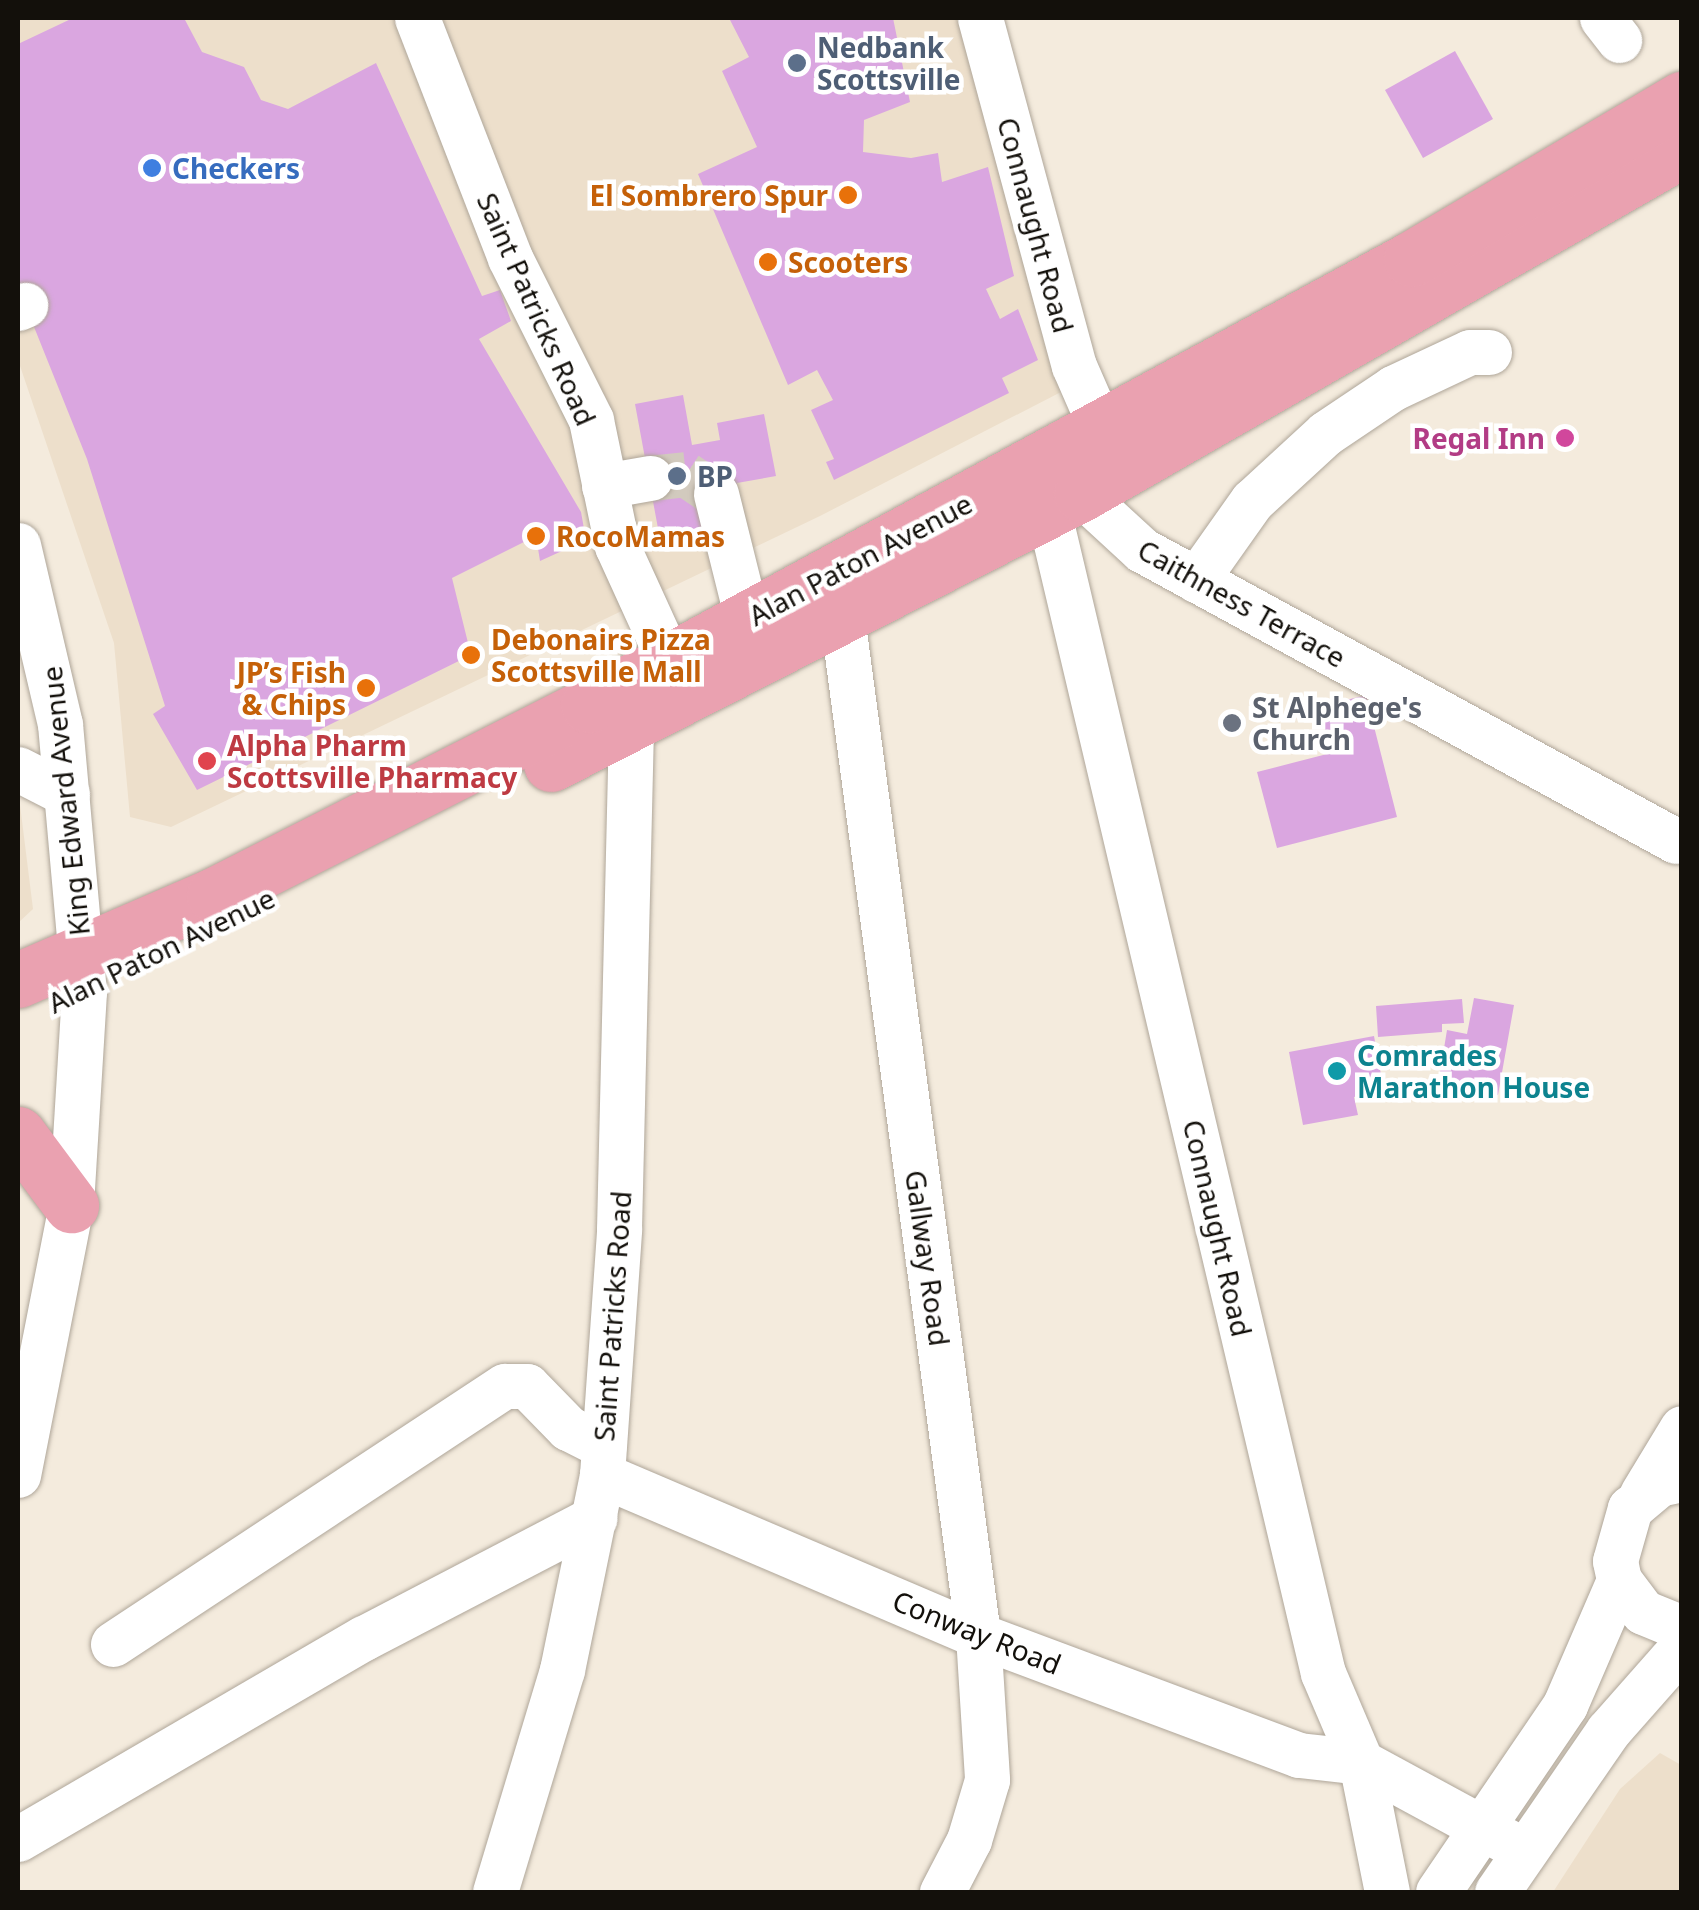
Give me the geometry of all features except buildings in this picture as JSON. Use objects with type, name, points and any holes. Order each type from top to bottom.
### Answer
[{"type":"main road","name":"Alan Paton Avenue","points":[[18,1019],[82,972],[1102,430],[1411,259],[1682,99]]},
{"type":"main road","name":"Alan Paton Avenue","points":[[18,980],[82,972],[631,726],[1064,502],[1682,150]]},
{"type":"main road","points":[[18,1134],[71,1205]]},
{"type":"street","name":"Saint Patricks Road","points":[[417,18],[510,258],[591,420],[618,546],[668,658]]},
{"type":"street","name":"Connaught Road","points":[[980,18],[1074,366],[1102,430]]},
{"type":"street","points":[[1196,580],[1252,502],[1326,433],[1393,388],[1470,352],[1489,352]]},
{"type":"street","points":[[604,486],[650,478]]},
{"type":"street","points":[[716,494],[747,618]]},
{"type":"street","name":"Connaught Road","points":[[1064,502],[1323,1673],[1361,1762],[1387,1892]]},
{"type":"street","name":"Caithness Terrace","points":[[1064,502],[1196,580],[1676,840]]},
{"type":"street","name":"King Edward Avenue","points":[[18,546],[51,664],[82,972],[71,1205],[18,1476]]},
{"type":"street","name":"Gallway Road","points":[[842,616],[978,1635],[986,1780],[969,1840],[942,1892]]},
{"type":"street","name":"Saint Patricks Road","points":[[495,1892],[562,1670],[600,1480],[623,1130],[631,726]]},
{"type":"street","points":[[18,770],[66,794]]},
{"type":"street","name":"Conway Road","points":[[113,1644],[505,1386],[527,1386],[568,1428],[600,1480],[978,1635],[1300,1755],[1361,1762]]},
{"type":"street","points":[[1438,1892],[1481,1822],[1565,1705],[1619,1580],[1615,1542],[1662,1486],[1682,1428]]},
{"type":"street","points":[[18,1839],[364,1638],[600,1480]]},
{"type":"street","points":[[1619,1580],[1642,1612],[1682,1628]]},
{"type":"street","points":[[1497,1892],[1618,1719],[1682,1646]]},
{"type":"street","points":[[1361,1762],[1481,1822],[1523,1850]]},
{"type":"shaded area","points":[[18,18],[967,18],[1061,392],[820,516],[171,827],[130,817],[114,643],[18,360]]},
{"type":"shaded area","points":[[18,789],[33,909],[18,923]]},
{"type":"shaded area","points":[[1660,1753],[1681,1765],[1681,1892],[1553,1892],[1620,1789]]},
{"type":"tunnel","points":[[650,478],[686,474],[716,494]]},
{"type":"place","name":"Nedbank Scottsville","points":[[797,63]]},
{"type":"place","name":"Checkers","points":[[152,168]]},
{"type":"place","name":"El Sombrero Spur","points":[[848,195]]},
{"type":"place","name":"Scooters","points":[[768,262]]},
{"type":"place","name":"Regal Inn","points":[[1565,438]]},
{"type":"place","name":"BP","points":[[677,476]]},
{"type":"place","name":"RocoMamas","points":[[536,536]]},
{"type":"place","name":"Debonairs Pizza Scottsville Mall","points":[[471,655]]},
{"type":"place","name":"JP’s Fish & Chips","points":[[366,688]]},
{"type":"place","name":"St Alphege's Church","points":[[1232,723]]},
{"type":"place","name":"Alpha Pharm Scottsville Pharmacy","points":[[207,761]]},
{"type":"place","name":"Comrades Marathon House","points":[[1337,1071]]}]
